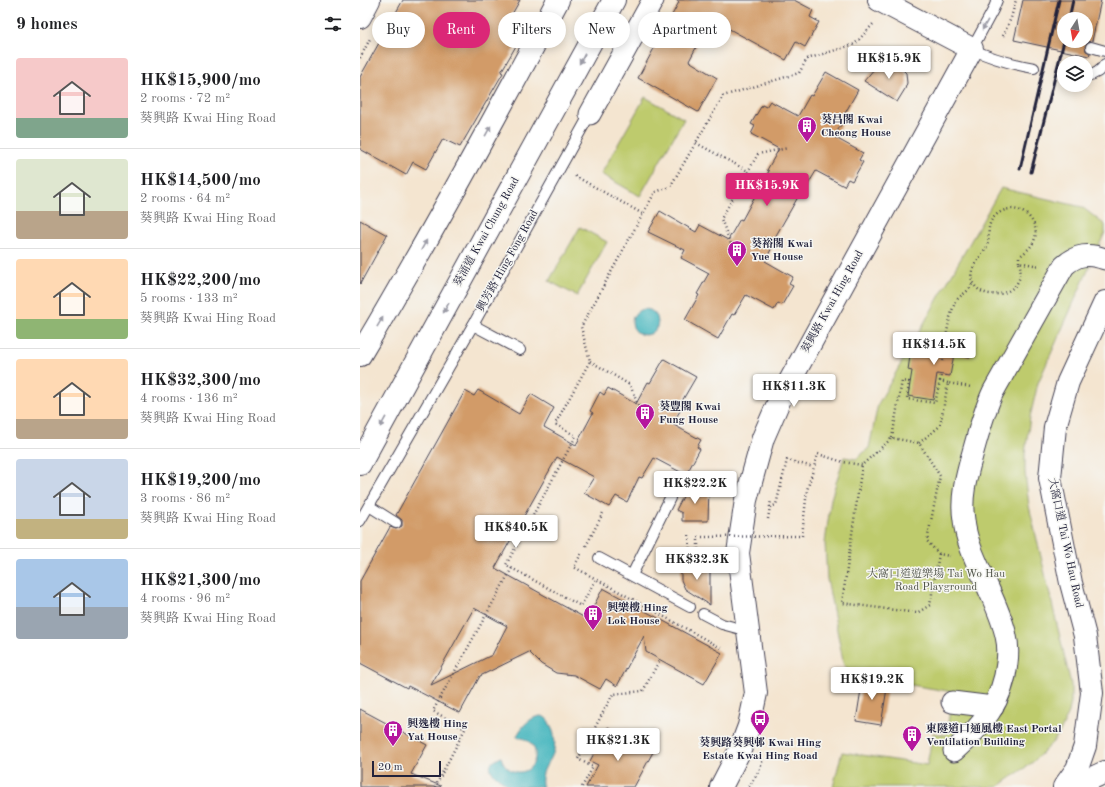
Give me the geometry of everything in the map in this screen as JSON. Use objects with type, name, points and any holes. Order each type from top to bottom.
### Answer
[{"type":"main road","points":[[360,16],[369,0]]},
{"type":"main road","points":[[360,355],[405,279],[480,145],[558,0]]},
{"type":"main road","name":"葵涌道 Kwai Chung Road","points":[[360,464],[614,0]]},
{"type":"main road","points":[[885,3],[972,49]]},
{"type":"main road","name":"葵興路 Kwai Hing Road","points":[[721,787],[740,750],[749,726],[756,693],[738,553],[746,500],[763,438],[780,399],[972,49]]},
{"type":"main road","name":"大窩口道 Tai Wo Hau Road","points":[[1064,787],[1077,769],[1085,746],[1096,731],[1086,636],[1071,583],[1050,478],[1055,427],[1068,382],[1105,302]]},
{"type":"main road","points":[[1086,636],[1099,675],[1105,685]]},
{"type":"main road","points":[[1073,787],[1105,772]]},
{"type":"street","name":"興芳路 Hing Fong Road","points":[[590,114],[653,0]]},
{"type":"street","points":[[954,751],[973,734],[988,717],[1001,692],[1006,675],[1007,638],[1001,618],[970,548],[963,520],[964,485],[984,413],[993,392],[1061,270],[1067,263],[1078,256],[1095,255],[1105,259]]},
{"type":"street","points":[[952,702],[994,707]]},
{"type":"lane","points":[[997,0],[972,49],[1002,62],[1034,68]]},
{"type":"lane","points":[[1093,47],[1105,50]]},
{"type":"lane","points":[[1093,74],[1105,64]]},
{"type":"lane","name":"興芳路 Hing Fong Road","points":[[360,521],[473,325],[590,114]]},
{"type":"lane","points":[[473,325],[520,350]]},
{"type":"lane","points":[[632,575],[670,498]]},
{"type":"lane","points":[[369,506],[396,523]]},
{"type":"lane","points":[[599,558],[690,607]]},
{"type":"lane","points":[[703,614],[722,624],[748,631]]},
{"type":"path","points":[[1003,36],[1011,18],[1016,0]]},
{"type":"path","points":[[722,648],[596,579],[581,606],[506,565],[576,436],[555,424],[590,361],[581,327],[655,192],[670,188],[723,96],[799,73],[807,59],[855,44],[885,3]]},
{"type":"path","points":[[696,143],[748,172]]},
{"type":"path","points":[[732,247],[721,219],[758,154],[788,148]]},
{"type":"path","points":[[560,167],[643,214]]},
{"type":"path","points":[[943,361],[950,316],[958,298],[971,289],[973,282],[972,276],[976,262],[988,246],[988,233],[991,220],[1002,210],[1014,209],[1025,213],[1034,227],[1035,235],[1034,241],[1019,257],[1018,262],[1020,276],[1016,284],[1009,291],[1000,294],[988,294],[978,288],[973,282]]},
{"type":"path","points":[[1018,262],[1061,270]]},
{"type":"path","points":[[590,361],[630,385],[640,410]]},
{"type":"path","points":[[939,554],[930,604],[917,613],[842,603],[862,465],[892,438],[902,381],[909,382],[907,399],[935,403],[941,375]]},
{"type":"path","points":[[940,381],[993,392]]},
{"type":"path","points":[[919,443],[940,426],[948,383]]},
{"type":"path","points":[[892,438],[919,443],[936,470]]},
{"type":"path","points":[[690,535],[690,560],[698,560],[698,537],[802,536],[807,490],[818,454],[843,462],[862,465]]},
{"type":"path","points":[[770,507],[776,505],[787,460],[813,467]]},
{"type":"path","points":[[768,522],[771,500]]},
{"type":"path","points":[[765,537],[766,530]]},
{"type":"path","points":[[435,787],[465,728],[433,711],[512,568]]},
{"type":"path","points":[[582,787],[593,767],[578,759],[613,694],[643,692],[659,661]]},
{"type":"path","points":[[588,741],[598,746]]},
{"type":"path","points":[[749,787],[760,769],[764,755]]},
{"type":"green space","points":[[645,97],[684,119],[640,196],[601,174]]},
{"type":"green space","name":"大窩口道遊樂場 Tai Wo Hau Road Playground","points":[[1001,188],[1082,207],[1105,225],[1105,232],[1038,383],[1030,417],[1025,454],[1025,472],[1029,506],[1071,684],[1071,702],[1069,712],[1061,730],[1053,742],[1033,762],[998,787],[833,787],[842,752],[927,765],[933,733],[946,735],[953,692],[863,677],[844,666],[827,579],[825,543],[831,499],[844,457],[856,459],[869,448],[878,404]]},
{"type":"green space","points":[[580,227],[607,242],[577,296],[549,281]]},
{"type":"water","points":[[645,309],[655,312],[658,322],[655,332],[645,335],[635,332],[632,322],[635,312]]},
{"type":"water","points":[[541,716],[545,717],[549,721],[553,730],[555,742],[553,754],[543,773],[543,787],[508,787],[491,771],[491,763],[501,757],[505,765],[513,771],[521,772],[528,770],[535,758],[535,752],[532,745],[526,740],[517,736],[521,729],[533,718]]},
{"type":"building","points":[[403,0],[520,0],[513,12],[498,12],[498,48],[515,48],[501,72],[503,73],[460,147],[443,139],[426,169],[413,162],[406,175],[360,149],[360,77],[376,48],[425,48],[425,12],[396,12]]},
{"type":"building","points":[[676,0],[794,0],[813,10],[810,17],[819,22],[805,47],[796,42],[786,60],[731,30],[731,12],[674,12],[679,2]]},
{"type":"building","points":[[1023,0],[1101,0],[1093,36],[1093,12],[1057,12],[1057,48],[1085,48],[1086,51],[1090,53],[1089,56],[1014,40]]},
{"type":"building","points":[[654,48],[696,48],[689,61],[717,78],[698,112],[638,78]]},
{"type":"building","points":[[888,62],[898,65],[906,73],[907,83],[897,102],[864,81],[875,68]]},
{"type":"building","points":[[826,72],[858,90],[834,137],[863,153],[859,160],[863,162],[852,181],[848,179],[844,186],[816,171],[804,191],[802,190],[774,239],[776,240],[765,261],[793,277],[789,284],[793,286],[782,305],[778,303],[774,310],[746,295],[734,315],[732,314],[718,339],[685,320],[709,273],[681,258],[685,250],[648,232],[660,211],[696,232],[700,225],[728,240],[740,219],[742,220],[769,171],[767,170],[779,149],[751,134],[755,126],[751,124],[762,105],[766,107],[770,101],[798,116]]},
{"type":"building","points":[[360,220],[387,235],[360,284]]},
{"type":"building","points":[[956,337],[973,339],[970,357],[954,354],[950,376],[937,374],[933,400],[908,396],[912,371],[908,370],[911,349],[929,352],[930,343],[954,347]]},
{"type":"building","points":[[664,359],[696,377],[682,401],[685,403],[672,424],[701,440],[697,447],[700,449],[686,475],[654,458],[642,478],[639,477],[627,502],[616,496],[609,507],[584,493],[594,477],[557,457],[495,568],[587,619],[603,588],[722,653],[704,684],[646,652],[644,636],[617,686],[606,679],[600,689],[574,675],[556,673],[541,664],[529,652],[480,676],[460,713],[408,686],[407,688],[360,663],[360,581],[390,527],[396,529],[402,526],[402,520],[396,515],[465,391],[474,396],[478,390],[519,414],[531,394],[554,408],[544,427],[576,445],[593,413],[590,411],[600,392],[604,395],[608,388],[636,404],[648,382],[650,383]],"holes":[[[474,608],[507,626],[492,655],[431,685]]]},
{"type":"building","points":[[688,487],[709,488],[708,521],[682,521],[682,513],[676,510]]},
{"type":"building","points":[[681,564],[710,565],[710,605],[685,589],[681,580]]},
{"type":"building","points":[[863,677],[888,682],[881,725],[856,721]]},
{"type":"building","name":"興逸樓 Hing Yat House","points":[[360,709],[427,745],[411,774],[441,787],[360,787]]},
{"type":"building","points":[[608,727],[653,752],[634,787],[586,787],[598,765],[590,761]]},
{"type":"railway","points":[[1020,169],[1059,0]]},
{"type":"railway","points":[[1070,12],[1073,0]]},
{"type":"railway","points":[[1031,172],[1062,48]]},
{"type":"place","name":"葵昌閣 Kwai Cheong House","points":[[807,143]]},
{"type":"place","name":"葵裕閣 Kwai Yue House","points":[[737,267]]},
{"type":"place","name":"葵豐閣 Kwai Fung House","points":[[645,430]]},
{"type":"place","name":"興樂樓 Hing Lok House","points":[[593,631]]},
{"type":"place","name":"葵興路葵興邨 Kwai Hing Estate Kwai Hing Road","points":[[760,736]]},
{"type":"place","name":"興逸樓 Hing Yat House","points":[[393,747]]},
{"type":"place","name":"東隧道口通風樓 East Portal Ventilation Building","points":[[912,752]]}]
